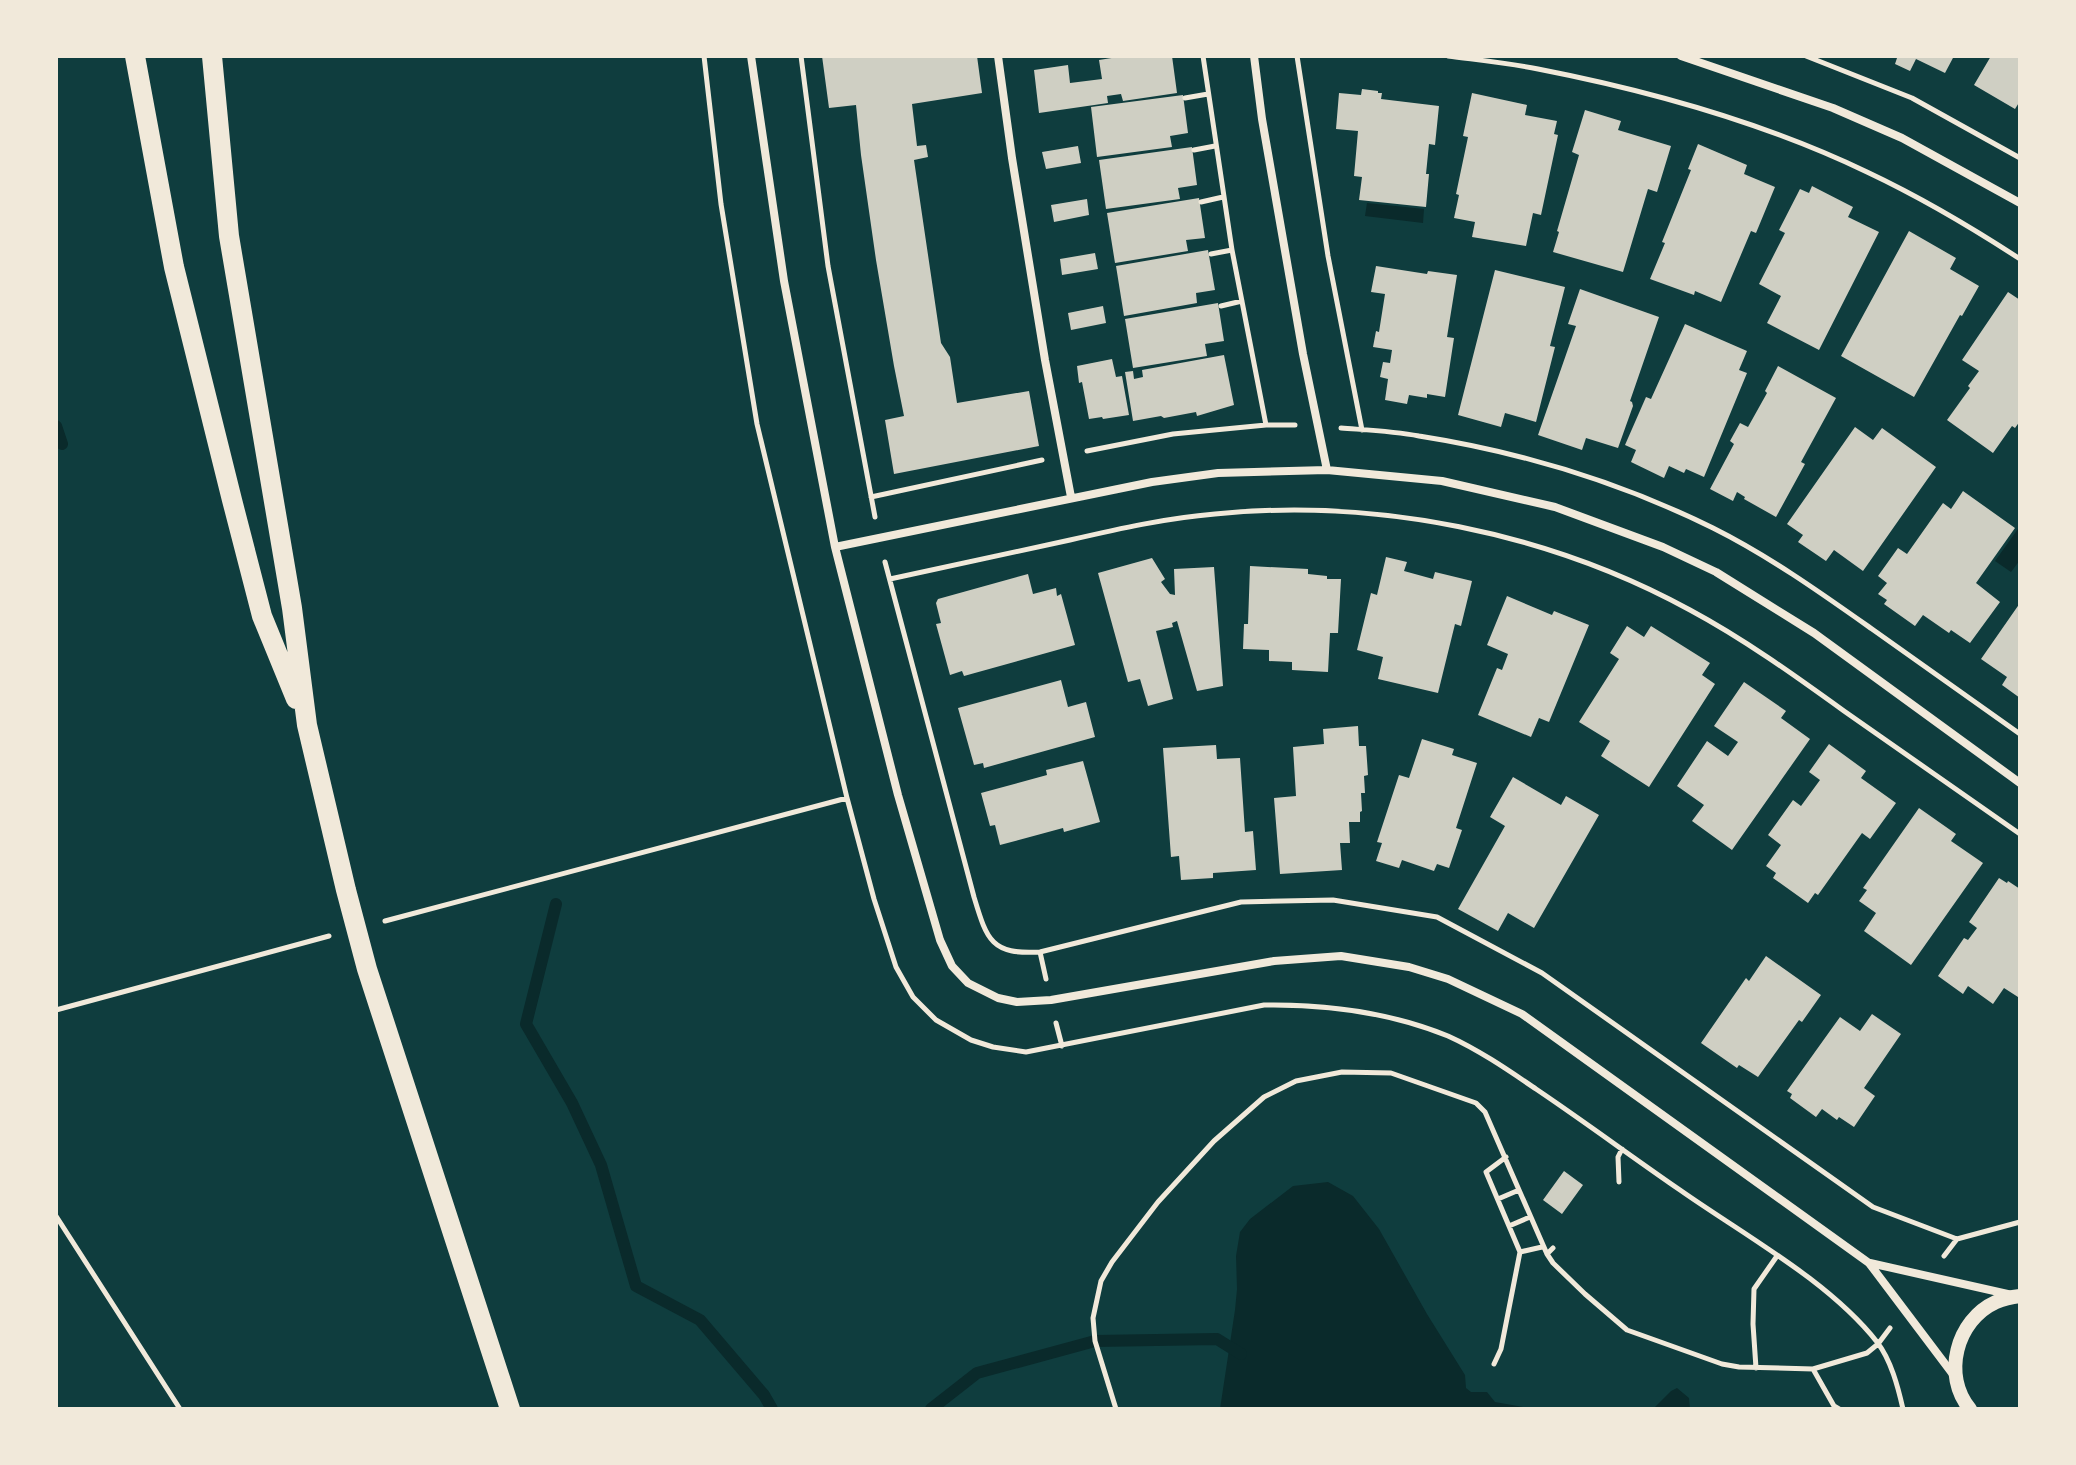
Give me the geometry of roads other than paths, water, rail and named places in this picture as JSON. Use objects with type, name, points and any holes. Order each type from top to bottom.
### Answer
[{"type":"main road","points":[[135,56],[174,267],[232,500],[262,616],[307,725]]},
{"type":"main road","points":[[212,56],[229,236],[292,608],[307,725],[367,969],[510,1409]]},
{"type":"street","points":[[751,56],[784,281],[835,547],[898,795],[940,940],[952,966],[968,983],[998,998],[1017,1002],[1051,1000],[1274,961],[1341,956],[1409,967],[1448,979],[1522,1014],[1869,1263],[1957,1382],[1970,1409]]},
{"type":"street","points":[[998,56],[1045,360],[1071,497]]},
{"type":"street","points":[[1254,56],[1303,354],[1327,470]]},
{"type":"street","points":[[1681,56],[1833,108],[1902,138],[2020,203]]},
{"type":"street","points":[[835,547],[1071,497],[1218,473],[1327,470],[1442,481],[1555,507],[1663,547],[1716,572],[1814,633],[2020,783]]},
{"type":"street","points":[[1869,1263],[2019,1296]]},
{"type":"street","points":[[1956,1409],[1956,1356],[1963,1333],[1976,1315],[1995,1302],[2019,1296]]},
{"type":"water","points":[[1367,203],[1424,209],[1423,223],[1365,216]]},
{"type":"water","points":[[2020,526],[2020,560],[2011,572],[1995,561]]},
{"type":"water","points":[[1328,1182],[1353,1196],[1379,1229],[1465,1375],[1466,1388],[1471,1392],[1487,1392],[1495,1402],[1535,1409],[1220,1409],[1235,1310],[1236,1256],[1240,1232],[1250,1219],[1293,1186]]},
{"type":"water","points":[[1677,1388],[1689,1398],[1690,1409],[1653,1409],[1671,1391]]},
{"type":"waterway","points":[[56,426],[62,444]]},
{"type":"waterway","points":[[556,904],[526,1024],[572,1103],[601,1165],[636,1286],[700,1320],[764,1395],[772,1409]]},
{"type":"waterway","points":[[931,1409],[977,1373],[1095,1341],[1217,1339],[1241,1354]]}]
